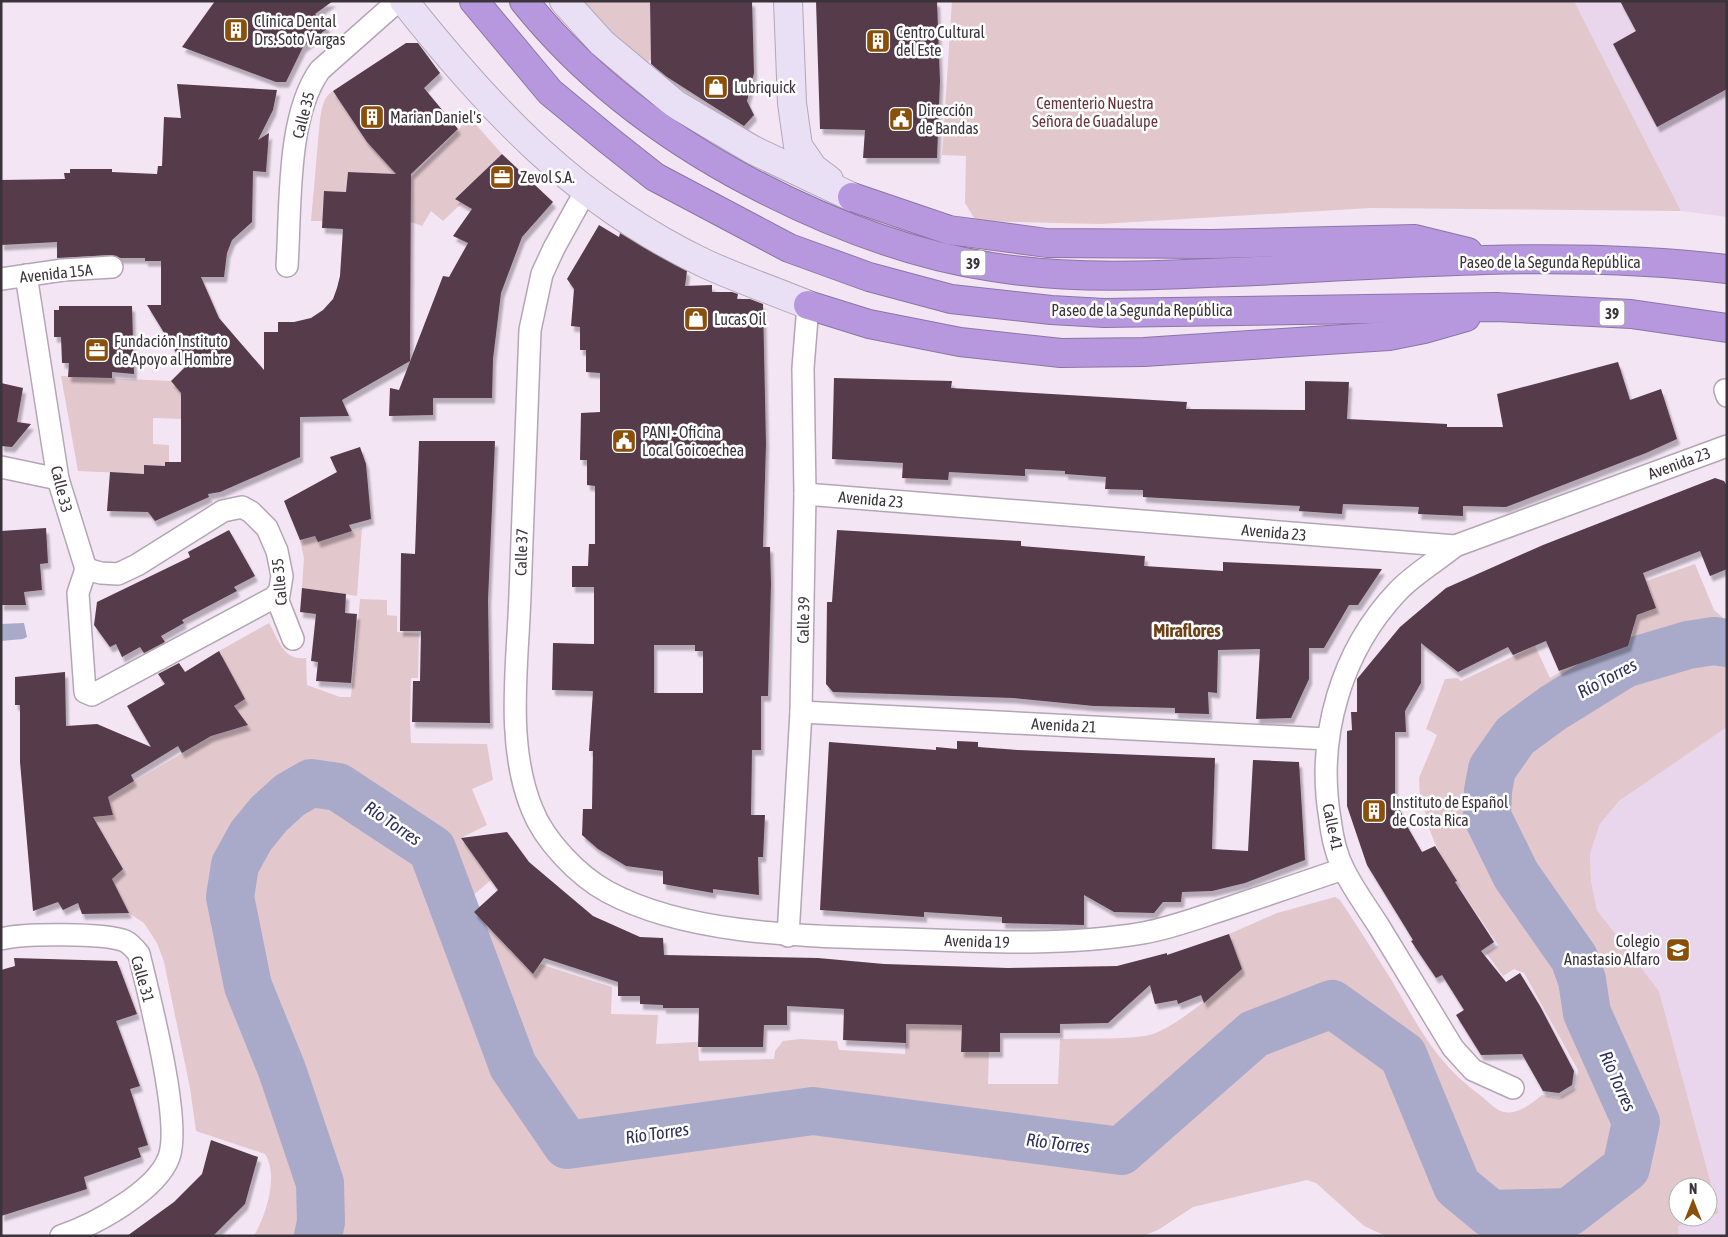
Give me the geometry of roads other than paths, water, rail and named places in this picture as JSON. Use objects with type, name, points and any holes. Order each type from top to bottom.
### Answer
[{"type":"highway","name":"Paseo de la Segunda República","points":[[474,1],[550,92],[655,176],[789,248],[868,277],[951,299],[1051,310],[1104,313],[1496,308],[1631,314],[1727,328]]},
{"type":"highway","name":"Paseo de la Segunda República","points":[[524,1],[587,67],[646,119],[718,165],[811,213],[872,238],[934,255],[991,267],[1076,276],[1164,275],[1501,259],[1634,261],[1727,269]]},
{"type":"highway","points":[[852,197],[949,230],[1047,243],[1212,244],[1415,239],[1501,259]]},
{"type":"highway","points":[[808,305],[868,324],[960,342],[1061,353],[1144,352],[1389,336],[1424,329],[1496,308]]},
{"type":"main road","points":[[404,1],[487,102],[539,153],[585,192],[628,221],[706,264],[808,305]]},
{"type":"main road","points":[[564,1],[602,43],[674,104],[753,150],[852,197]]},
{"type":"main road","points":[[788,1],[792,103],[798,146],[814,168],[852,197]]},
{"type":"street","name":"Calle 35","points":[[287,266],[294,150],[304,100],[312,80],[320,70],[398,1]]},
{"type":"street","name":"Calle 37","points":[[585,192],[542,274],[530,330],[516,710],[522,776],[532,810],[550,842],[606,891]]},
{"type":"street","name":"Avenida 15A","points":[[1,279],[112,267]]},
{"type":"street","name":"Calle 33","points":[[26,275],[58,479],[86,569]]},
{"type":"street","name":"Calle 39","points":[[788,936],[801,712],[805,494],[803,368],[808,305]]},
{"type":"street","name":"Avenida 23","points":[[805,494],[1455,546],[1727,446]]},
{"type":"street","points":[[1,467],[58,479]]},
{"type":"street","name":"Calle 35","points":[[86,569],[101,573],[118,574],[137,565],[223,511],[242,507],[251,512],[267,528],[277,551],[282,576],[278,593],[280,607],[294,639]]},
{"type":"street","name":"Calle 41","points":[[1455,546],[1398,591],[1360,641],[1339,688],[1327,739],[1325,780],[1327,802],[1331,829],[1344,869],[1462,1060],[1486,1077],[1514,1088]]},
{"type":"street","points":[[86,569],[78,594],[85,692],[92,695],[273,598],[278,593]]},
{"type":"street","name":"Avenida 21","points":[[801,712],[1327,739]]},
{"type":"street","name":"Avenida 19","points":[[606,891],[644,908],[682,918],[788,936],[1026,943],[1088,941],[1147,932],[1197,918],[1344,869]]},
{"type":"street","name":"Calle 31","points":[[1,939],[20,936],[90,937],[124,941],[133,946],[139,954],[162,1058],[170,1114],[172,1147],[169,1158],[156,1178],[148,1186],[81,1230],[61,1236]]},
{"type":"water","points":[[24,623],[27,637],[1,641],[1,624]]},
{"type":"waterway","name":"Río Torres","points":[[318,1236],[321,1222],[320,1183],[282,1070],[248,986],[230,897],[235,865],[251,836],[269,814],[290,795],[311,783],[338,787],[432,849],[513,1066],[567,1145],[813,1111],[1121,1151],[1254,1034],[1332,1004],[1403,1055],[1457,1186],[1491,1214],[1569,1212],[1626,1168],[1636,1122],[1587,1013],[1582,980],[1574,958],[1516,875],[1487,816],[1488,791],[1492,769],[1515,736],[1553,708],[1624,664],[1688,645],[1714,641],[1727,643]]},
{"type":"place","name":"Clínica Dental Drs. Soto Vargas","points":[[236,30]]},
{"type":"place","name":"Centro Cultural del Este","points":[[878,41]]},
{"type":"place","name":"Lubriquick","points":[[716,87]]},
{"type":"place","name":"Marian Daniel's","points":[[372,117]]},
{"type":"place","name":"Dirección de Bandas","points":[[901,119]]},
{"type":"place","name":"Zevol S.A.","points":[[502,177]]},
{"type":"place","name":"Lucas Oil","points":[[696,319]]},
{"type":"place","name":"Fundación Instituto de Apoyo al Hombre","points":[[97,350]]},
{"type":"place","name":"PANI - Oficina Local Goicoechea","points":[[624,441]]},
{"type":"place","name":"Instituto de Español de Costa Rica","points":[[1374,811]]},
{"type":"place","name":"Colegio Anastasio Alfaro","points":[[1678,950]]},
{"type":"district","name":"Miraflores","points":[[1187,630]]},
{"type":"park label","name":"Cementerio Nuestra Señora de Guadalupe","points":[[1095,112]]}]
